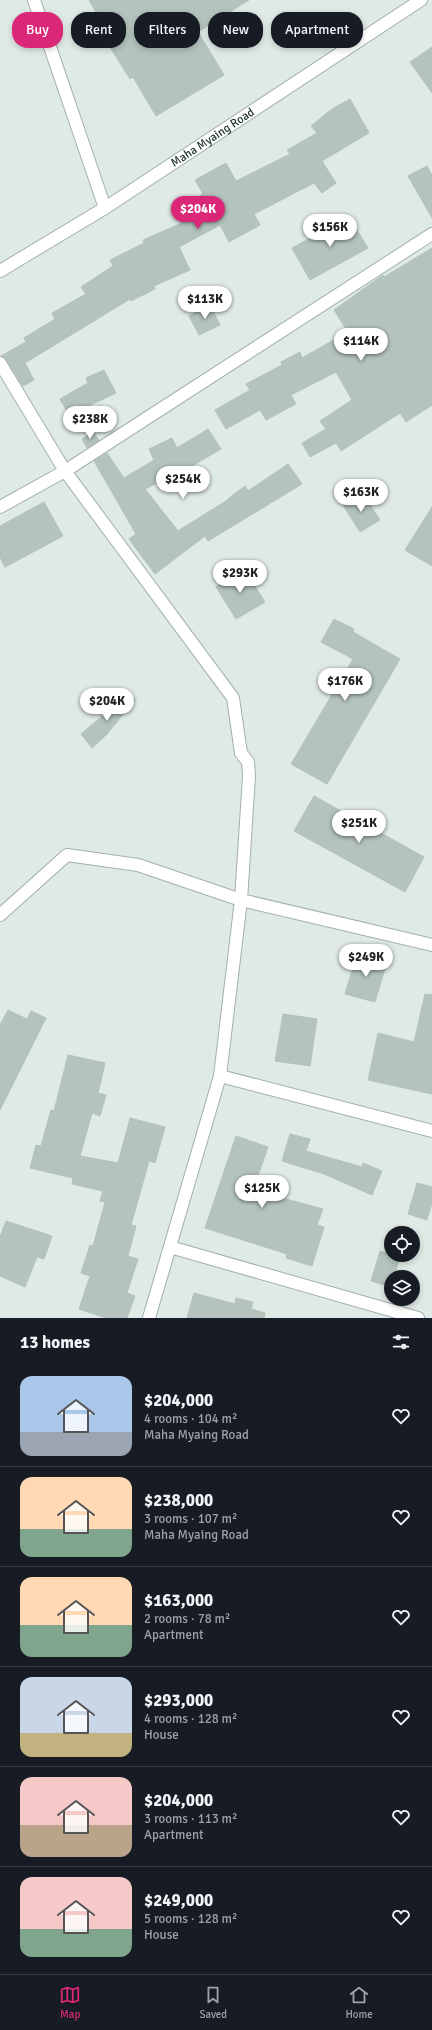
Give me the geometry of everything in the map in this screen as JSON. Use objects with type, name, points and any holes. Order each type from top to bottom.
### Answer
[{"type":"street","points":[[34,0],[104,208]]},
{"type":"street","name":"Maha Myaing Road","points":[[0,271],[104,208],[422,0]]},
{"type":"street","points":[[0,507],[65,471],[432,234]]},
{"type":"street","points":[[0,363],[65,471],[233,698],[241,753],[248,762],[249,776],[241,900],[220,1076],[149,1318]]},
{"type":"street","points":[[0,915],[67,855],[138,865],[241,900],[432,945]]},
{"type":"street","points":[[220,1076],[432,1131]]},
{"type":"street","points":[[170,1247],[418,1318]]},
{"type":"building","points":[[89,0],[249,0],[230,12],[208,12],[208,26],[200,31],[200,12],[134,12],[134,48],[200,48],[200,35],[224,75],[156,116],[133,77],[130,79],[111,48],[126,48],[126,12],[96,12]]},
{"type":"building","points":[[432,47],[432,93],[410,62]]},
{"type":"building","points":[[350,99],[369,133],[322,161],[336,183],[322,193],[314,183],[254,214],[260,225],[229,242],[220,225],[179,247],[190,270],[154,286],[155,289],[131,301],[130,299],[25,363],[34,380],[23,386],[6,359],[1,356],[26,342],[24,338],[55,319],[52,313],[86,294],[81,287],[113,266],[110,260],[144,243],[143,240],[182,223],[175,210],[203,194],[195,180],[226,163],[236,181],[290,154],[287,150],[317,133],[311,126],[332,109]]},
{"type":"building","points":[[427,166],[432,175],[432,218],[408,176]]},
{"type":"building","points":[[347,214],[368,248],[310,280],[292,248],[329,228],[327,226]]},
{"type":"building","points":[[432,248],[432,405],[406,422],[400,413],[341,451],[336,443],[310,457],[302,443],[326,429],[320,421],[352,400],[336,372],[291,395],[296,404],[266,420],[260,410],[226,429],[215,410],[250,390],[246,384],[282,365],[281,362],[300,352],[302,358],[348,332],[334,310],[383,275],[384,277]]},
{"type":"building","points":[[210,305],[220,325],[199,335],[189,316]]},
{"type":"building","points":[[104,370],[116,393],[69,415],[60,399],[88,383],[86,378]]},
{"type":"building","points":[[208,429],[221,449],[192,466],[145,489],[178,531],[229,499],[245,486],[248,491],[288,464],[302,484],[208,541],[205,536],[155,574],[129,539],[136,534],[94,461],[107,453],[124,478],[154,460],[149,449],[172,438],[177,448]]},
{"type":"building","points":[[93,432],[99,440],[87,448],[82,439]]},
{"type":"building","points":[[363,494],[380,520],[360,532],[343,505]]},
{"type":"building","points":[[44,502],[63,536],[5,567],[0,557],[0,526]]},
{"type":"building","points":[[432,507],[432,566],[405,550]]},
{"type":"building","points":[[244,569],[265,602],[236,619],[216,587]]},
{"type":"building","points":[[334,619],[354,629],[353,632],[400,659],[327,784],[291,764],[353,659],[321,642]]},
{"type":"building","points":[[129,693],[135,700],[106,735],[92,748],[81,734]]},
{"type":"building","points":[[314,796],[424,857],[405,892],[294,831]]},
{"type":"building","points":[[357,954],[387,962],[375,1002],[345,994]]},
{"type":"building","points":[[425,994],[432,995],[432,1094],[368,1080],[378,1033],[414,1042]]},
{"type":"building","points":[[8,1010],[27,1019],[31,1011],[46,1018],[0,1110],[0,1025]]},
{"type":"building","points":[[283,1014],[317,1019],[310,1066],[275,1061]]},
{"type":"building","points":[[68,1055],[105,1063],[98,1093],[106,1095],[100,1116],[92,1113],[80,1156],[118,1163],[130,1118],[165,1127],[155,1163],[149,1161],[131,1225],[136,1226],[128,1256],[138,1259],[127,1293],[135,1296],[127,1318],[106,1318],[79,1309],[90,1276],[81,1273],[90,1245],[93,1246],[105,1202],[100,1201],[103,1191],[72,1184],[73,1178],[30,1168],[36,1145],[41,1146],[51,1110],[54,1111]]},
{"type":"building","points":[[290,1134],[310,1139],[306,1151],[362,1167],[363,1163],[382,1171],[372,1195],[324,1174],[282,1161]]},
{"type":"building","points":[[236,1136],[268,1147],[253,1190],[323,1209],[317,1225],[324,1227],[312,1266],[286,1258],[287,1254],[205,1228]]},
{"type":"building","points":[[417,1183],[432,1187],[432,1203],[427,1220],[408,1214]]},
{"type":"building","points":[[6,1221],[52,1236],[44,1259],[37,1257],[25,1287],[0,1276],[0,1237]]},
{"type":"building","points":[[380,1251],[384,1252],[384,1262],[398,1262],[396,1270],[384,1270],[384,1285],[371,1281]]},
{"type":"building","points":[[194,1293],[235,1304],[236,1298],[253,1302],[251,1309],[265,1313],[264,1318],[187,1318]]}]
